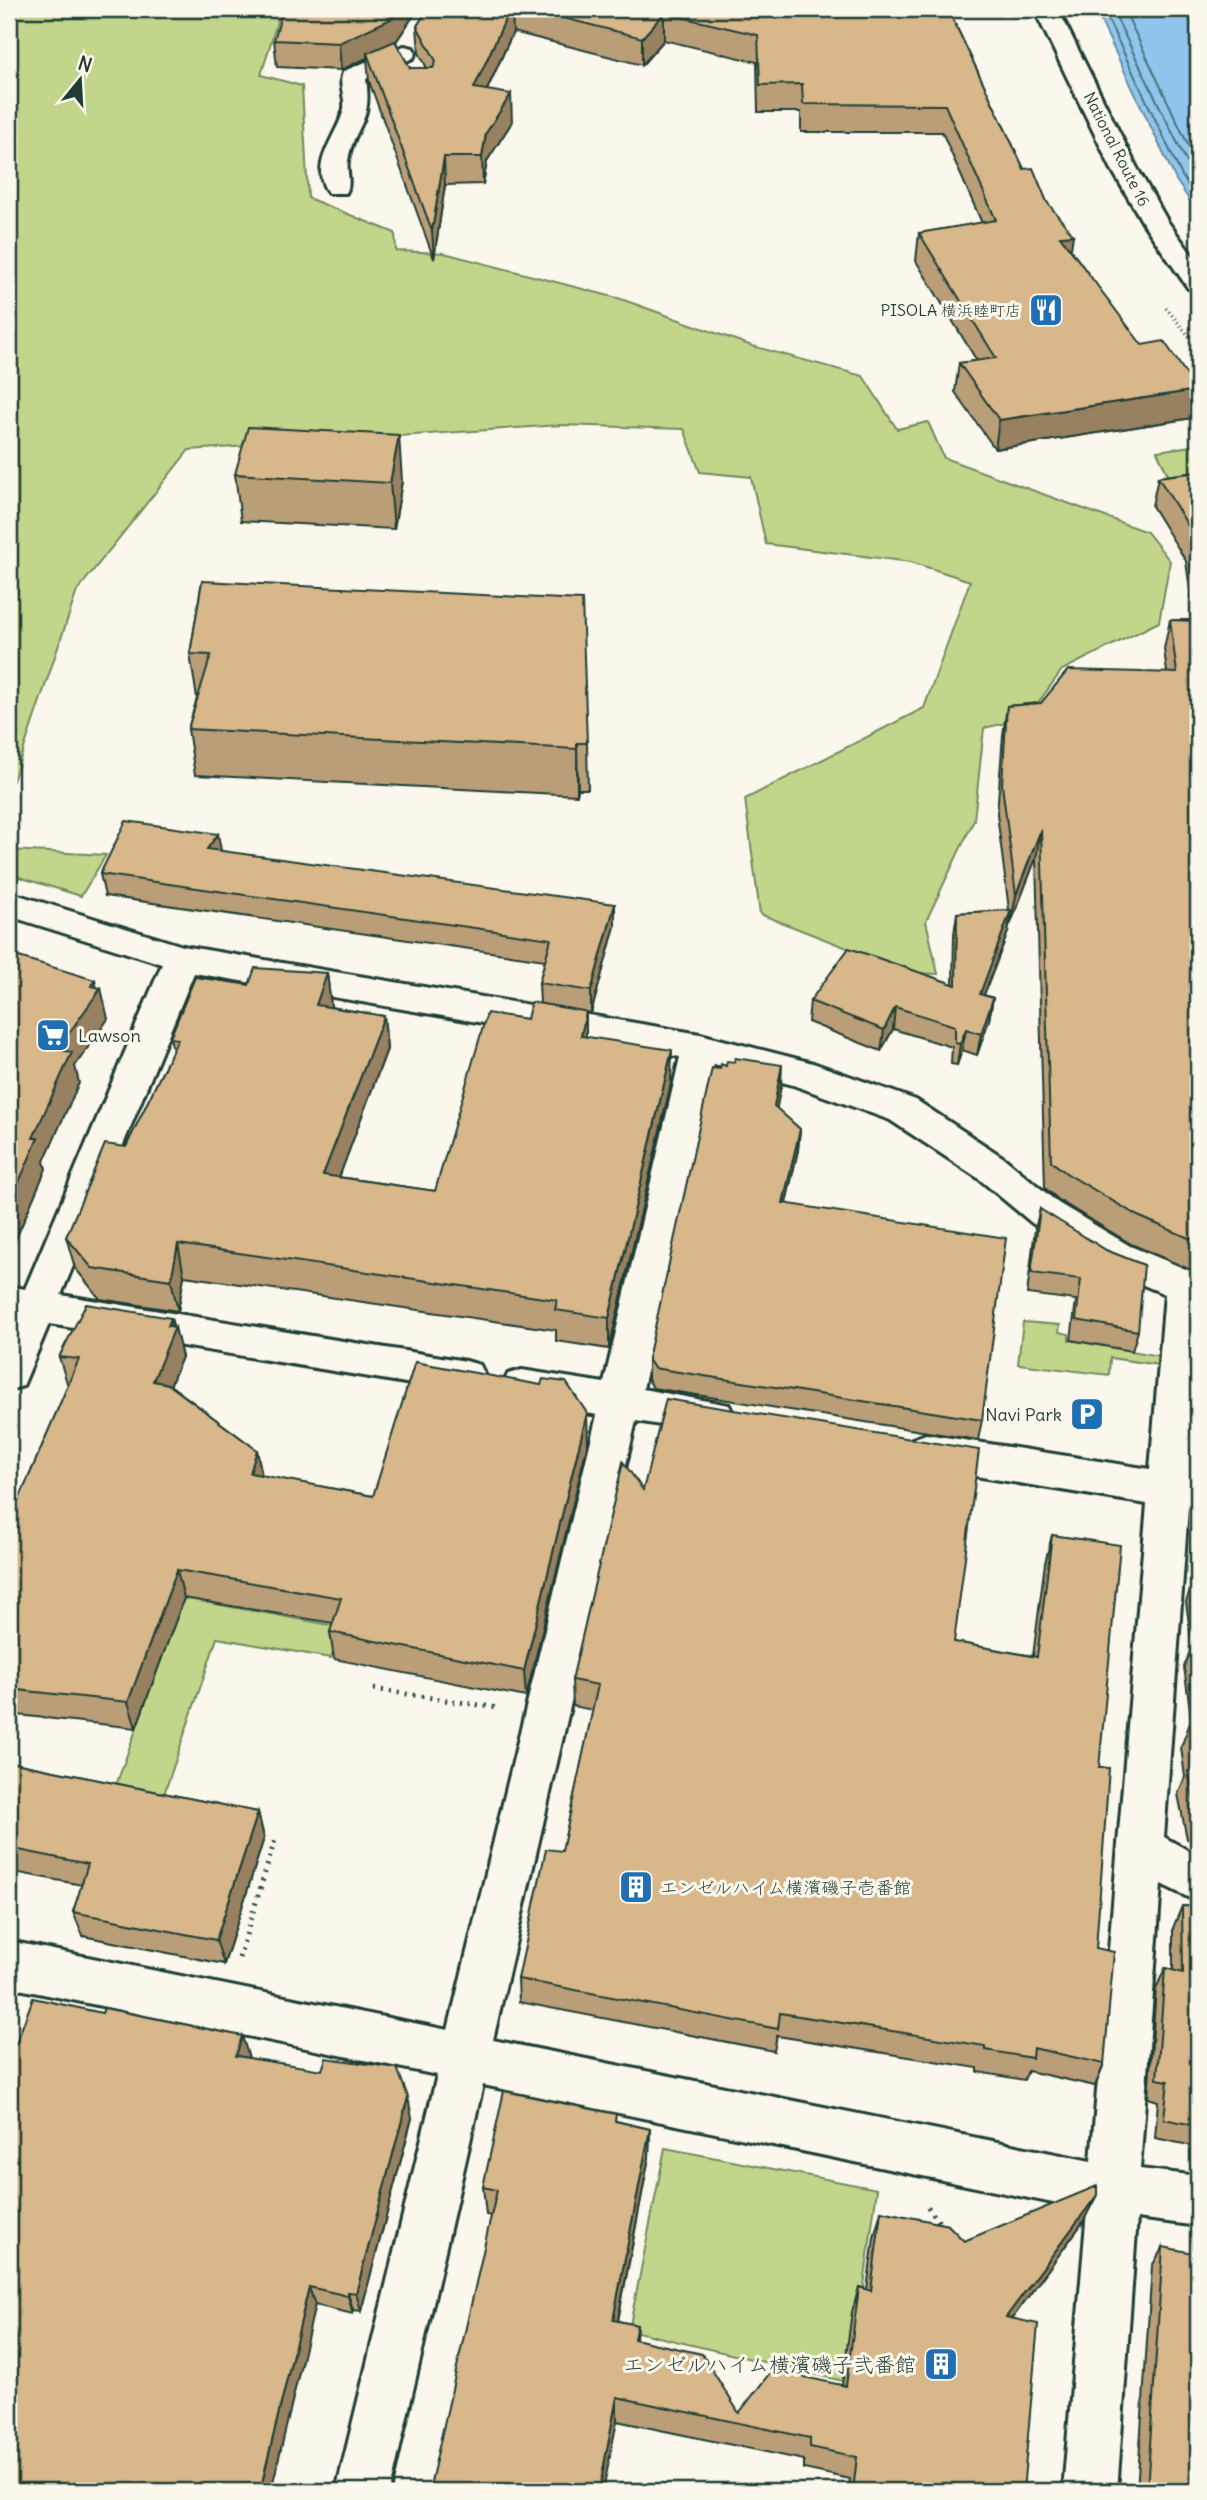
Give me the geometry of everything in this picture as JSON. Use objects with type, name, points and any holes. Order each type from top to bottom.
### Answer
[{"type":"main road","name":"National Route 16","points":[[1046,9],[1125,168],[1156,223],[1198,282]]},
{"type":"main road","points":[[337,188],[332,172],[334,158],[356,107],[353,76],[404,53],[418,31]]},
{"type":"main road","points":[[404,53],[417,77]]},
{"type":"main road","points":[[9,904],[182,958],[700,1047],[800,1073],[903,1110],[991,1168],[1056,1220],[1116,1257],[1191,1289],[1183,1490],[1140,1848],[1090,2491]]},
{"type":"main road","points":[[9,1374],[23,1304],[182,958]]},
{"type":"main road","points":[[363,2491],[620,1401],[700,1047]]},
{"type":"main road","points":[[23,1304],[749,1422]]},
{"type":"main road","points":[[894,1446],[1183,1490]]},
{"type":"main road","points":[[1140,1848],[1198,1880]]},
{"type":"main road","points":[[9,1964],[1112,2190],[1198,2201]]},
{"type":"path","points":[[374,1689],[510,1710]]},
{"type":"path","points":[[235,1972],[275,1840]]},
{"type":"path","points":[[921,2197],[952,2240]]},
{"type":"green space","points":[[9,9],[281,9],[261,75],[302,86],[308,198],[395,233],[396,251],[444,253],[621,299],[752,346],[863,376],[897,429],[928,422],[944,458],[1147,532],[1170,561],[1159,622],[1062,670],[1027,718],[984,728],[974,820],[926,921],[938,974],[911,973],[760,914],[745,799],[924,708],[970,581],[911,562],[766,544],[751,477],[700,472],[684,429],[561,425],[189,450],[77,591],[13,781],[9,780]]},
{"type":"green space","points":[[1198,445],[1198,481],[1172,484],[1157,451]]},
{"type":"green space","points":[[9,850],[106,855],[81,896],[9,874]]},
{"type":"green space","points":[[1023,1322],[1060,1325],[1059,1332],[1069,1334],[1069,1340],[1160,1356],[1159,1365],[1110,1358],[1109,1375],[1018,1364]]},
{"type":"green space","points":[[183,1598],[341,1627],[331,1658],[217,1638],[157,1815],[109,1805]]},
{"type":"green space","points":[[665,2148],[877,2189],[860,2315],[843,2381],[629,2330]]},
{"type":"water","points":[[1095,9],[1198,9],[1198,213],[1176,180]]},
{"type":"building","points":[[283,9],[398,9],[391,19],[339,43],[274,40]]},
{"type":"building","points":[[428,9],[510,9],[474,88],[511,94],[486,133],[482,157],[444,157],[432,231],[367,53],[395,41],[410,68],[433,68],[436,61],[417,26]]},
{"type":"building","points":[[528,9],[948,9],[1024,169],[1033,168],[1047,202],[1073,235],[1060,236],[1142,345],[1164,341],[1197,390],[999,420],[959,363],[996,358],[919,233],[996,220],[945,105],[803,104],[802,84],[760,85],[758,35],[664,13],[642,38]]},
{"type":"building","points":[[248,427],[399,435],[390,483],[235,474]]},
{"type":"building","points":[[1198,472],[1198,576],[1192,532],[1158,477]]},
{"type":"building","points":[[202,581],[582,600],[587,743],[577,743],[577,749],[188,729],[211,655],[190,654]]},
{"type":"building","points":[[1170,620],[1198,621],[1198,1242],[1138,1216],[1066,1173],[1051,1161],[1041,829],[1016,895],[1002,785],[1007,706],[1041,703],[1068,670],[1177,673]]},
{"type":"building","points":[[126,821],[218,834],[207,849],[615,904],[591,991],[539,983],[551,939],[100,874]]},
{"type":"building","points":[[1011,910],[980,994],[993,998],[981,1034],[966,1029],[960,1044],[955,1043],[955,1026],[895,1007],[884,1030],[810,1001],[849,948],[956,985],[957,913]]},
{"type":"building","points":[[9,954],[95,980],[91,986],[101,988],[57,1050],[72,1052],[33,1138],[38,1138],[9,1205]]},
{"type":"building","points":[[255,968],[327,973],[316,1005],[384,1016],[323,1175],[435,1191],[487,1013],[527,1019],[531,1002],[583,1011],[586,1012],[581,1036],[672,1050],[609,1318],[555,1310],[557,1300],[178,1244],[171,1280],[92,1268],[66,1237],[105,1144],[126,1147],[178,1039],[170,1038],[195,977],[249,985]]},
{"type":"building","points":[[735,1058],[782,1065],[774,1106],[800,1129],[783,1203],[1006,1238],[982,1420],[654,1368],[648,1359],[712,1068],[720,1069],[721,1064],[726,1066],[727,1061],[734,1062]]},
{"type":"building","points":[[1040,1209],[1106,1250],[1144,1265],[1138,1331],[1076,1320],[1081,1279],[1031,1273]]},
{"type":"building","points":[[86,1304],[171,1318],[168,1326],[175,1327],[153,1381],[168,1384],[257,1450],[250,1473],[373,1496],[415,1362],[541,1385],[543,1379],[566,1382],[587,1413],[524,1671],[330,1632],[341,1598],[177,1570],[128,1702],[9,1689],[9,1523],[79,1359],[59,1357]]},
{"type":"building","points":[[666,1399],[979,1450],[954,1642],[1037,1657],[1052,1535],[1120,1545],[1099,1768],[1109,1768],[1096,1948],[1114,1952],[1104,2064],[1033,2048],[1032,2058],[985,2050],[985,2046],[780,2013],[778,2029],[518,1979],[546,1849],[562,1851],[598,1685],[572,1680],[623,1462],[643,1490]]},
{"type":"building","points":[[1195,1577],[1198,1577],[1198,1601]]},
{"type":"building","points":[[1193,1642],[1198,1642],[1198,1679]]},
{"type":"building","points":[[1190,1723],[1198,1723],[1198,1816],[1188,1771],[1197,1771]]},
{"type":"building","points":[[9,1762],[258,1812],[216,1940],[73,1912],[88,1864],[9,1848]]},
{"type":"building","points":[[1182,1906],[1198,1907],[1198,2126],[1164,2119],[1168,2081],[1157,2079],[1165,1968],[1183,1973]]},
{"type":"building","points":[[33,1998],[102,2013],[104,2008],[242,2036],[236,2056],[322,2070],[326,2058],[397,2068],[408,2097],[356,2293],[348,2292],[348,2296],[309,2287],[260,2491],[9,2491],[9,2042],[16,2044]]},
{"type":"building","points":[[504,2091],[616,2114],[615,2121],[650,2129],[613,2320],[637,2325],[634,2339],[702,2354],[739,2413],[772,2370],[846,2386],[859,2287],[871,2291],[881,2211],[948,2225],[964,2241],[1097,2186],[1097,2195],[1006,2317],[1038,2324],[1023,2491],[853,2491],[857,2457],[810,2447],[810,2438],[617,2397],[599,2491],[429,2491],[497,2190],[483,2187]]},
{"type":"building","points":[[1163,2247],[1198,2254],[1198,2491],[1147,2491]]},
{"type":"place","name":"PISOLA 横浜睦町店","points":[[1046,310]]},
{"type":"place","name":"Lawson","points":[[53,1035]]},
{"type":"place","name":"Navi Park","points":[[1087,1414]]},
{"type":"place","name":"エンゼルハイム横濱磯子壱番館","points":[[636,1887]]},
{"type":"place","name":"エンゼルハイム横濱磯子弐番館","points":[[941,2364]]}]
